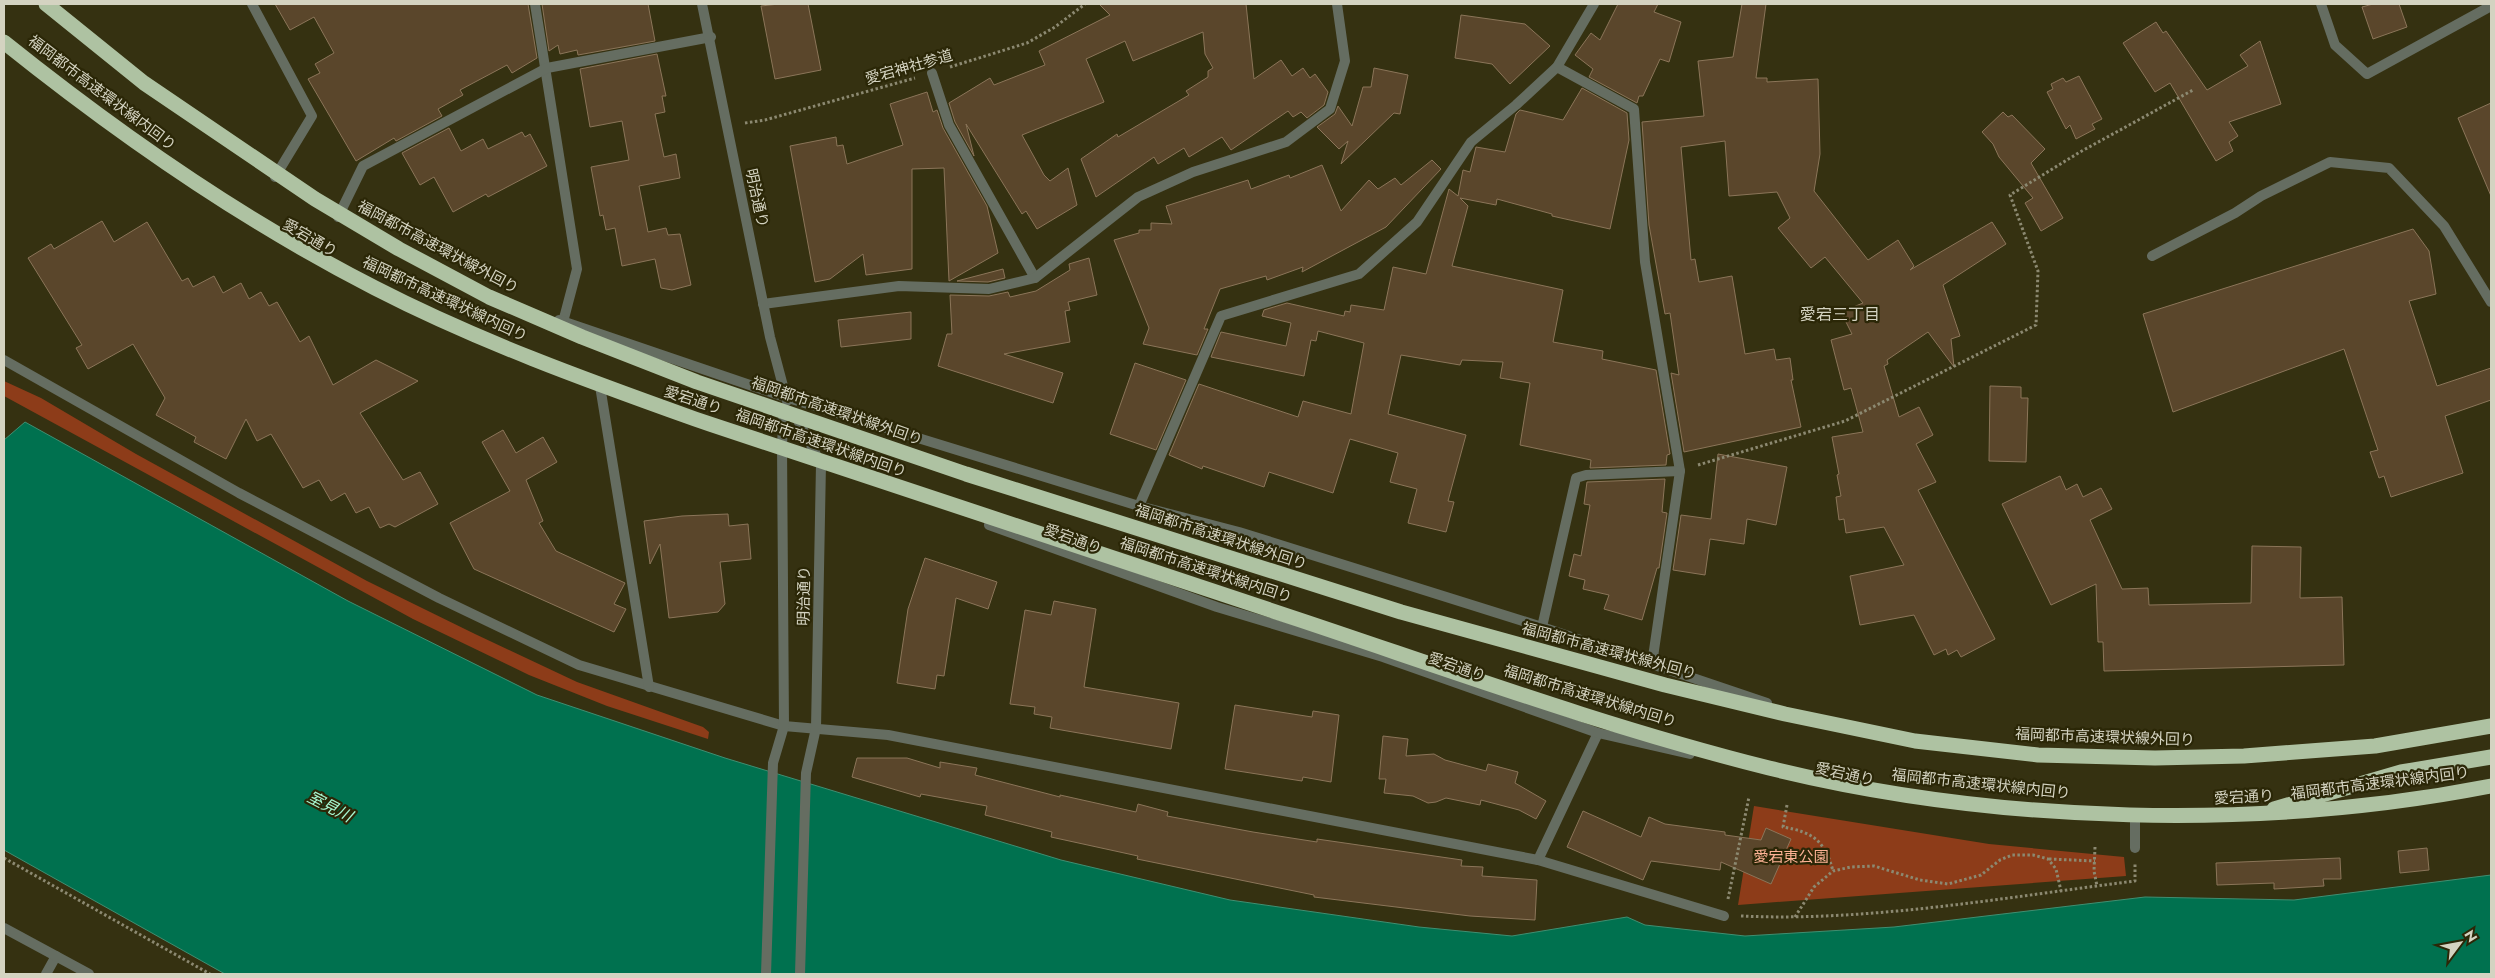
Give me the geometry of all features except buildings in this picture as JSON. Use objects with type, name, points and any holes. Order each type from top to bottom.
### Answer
[{"type":"highway","name":"福岡都市高速環状線外回り","points":[[46,4],[144,83],[315,199],[399,249],[490,297],[582,336],[707,385],[966,474],[1401,612],[1665,685],[1785,714],[1915,740],[2038,755],[2155,758],[2244,756],[2375,746],[2491,726]]},
{"type":"highway","name":"福岡都市高速環状線内回り","points":[[4,42],[111,124],[203,188],[288,240],[375,288],[489,341],[570,375],[695,419],[1611,722],[1769,768],[1840,783],[1906,795],[2072,812],[2162,815],[2320,810],[2491,787]]},
{"type":"highway","points":[[2266,812],[2401,772],[2491,757]]},
{"type":"street","points":[[39,4],[154,93],[275,177],[338,217],[490,290],[563,322],[785,397],[1139,506],[1239,532],[1542,627],[1762,701],[1884,731],[2006,750],[2129,759],[2264,758],[2406,741],[2491,726]]},
{"type":"street","points":[[252,4],[312,116],[275,177]]},
{"type":"street","points":[[535,4],[547,68],[577,269],[563,322]]},
{"type":"street","name":"明治通り","points":[[702,4],[711,37],[763,304],[785,397],[821,464],[816,728],[806,773],[800,974]]},
{"type":"street","points":[[763,304],[899,286],[989,290],[1035,278],[1138,197],[1193,172],[1286,142],[1330,109],[1345,61],[1337,4]]},
{"type":"street","points":[[1139,506],[1221,316],[1359,274],[1417,222],[1471,142],[1516,105],[1557,67],[1594,4]]},
{"type":"street","points":[[2321,4],[2335,44],[2367,74],[2488,6]]},
{"type":"street","name":"愛宕通り","points":[[4,37],[122,132],[232,210],[329,267],[462,336],[600,386],[782,445],[821,464],[1217,607],[1382,657],[1598,733],[1872,795],[2004,811],[2135,818],[2266,812],[2414,800],[2491,787]]},
{"type":"street","points":[[338,217],[363,166],[547,68],[711,37]]},
{"type":"street","points":[[1557,67],[1634,109],[1645,262],[1680,471],[1652,664]]},
{"type":"street","points":[[932,73],[949,125],[1035,278]]},
{"type":"street","points":[[2152,256],[2235,213],[2260,196],[2330,162],[2389,168],[2444,226],[2491,302]]},
{"type":"street","points":[[4,360],[239,493],[439,598],[579,665],[784,726],[888,735],[1538,860],[1724,916]]},
{"type":"street","points":[[600,386],[649,687]]},
{"type":"street","name":"明治通り","points":[[766,974],[773,763],[784,726],[782,445],[785,397]]},
{"type":"street","points":[[1542,627],[1576,478],[1586,475],[1680,471]]},
{"type":"street","points":[[1538,860],[1598,733]]},
{"type":"street","points":[[2135,818],[2135,848]]},
{"type":"street","points":[[4,928],[89,974]]},
{"type":"street","points":[[46,974],[56,956]]},
{"type":"path","name":"愛宕神社参道","points":[[727,126],[766,120],[1027,44],[1056,27],[1085,4]]},
{"type":"path","points":[[1680,471],[1845,421],[2036,325],[2038,272],[2010,195],[2080,152],[2193,90]]},
{"type":"path","points":[[1749,797],[1724,916],[1795,918],[1950,905],[2135,882]]},
{"type":"path","points":[[1787,805],[1783,827],[1816,837],[1828,854],[1833,871]]},
{"type":"path","points":[[2096,847],[2097,886]]},
{"type":"path","points":[[1795,918],[1814,887],[1833,871],[1874,866],[1920,880],[1948,884],[1980,875],[2000,860],[2012,855],[2033,854],[2048,859],[2095,861]]},
{"type":"path","points":[[4,858],[210,974]]},
{"type":"path","points":[[2048,859],[2056,869],[2061,891]]},
{"type":"green space","points":[[4,381],[41,398],[136,454],[367,581],[577,682],[703,727],[709,732],[708,739],[607,706],[529,675],[413,619],[4,396]]},
{"type":"green space","name":"愛宕東公園","points":[[1754,806],[1989,844],[2124,857],[2126,876],[1738,905]]},
{"type":"water","name":"室見川","points":[[25,422],[348,601],[537,695],[725,758],[1061,860],[1230,900],[1419,927],[1512,936],[1627,917],[1645,925],[1745,936],[1894,927],[2145,897],[2294,900],[2491,875],[2491,974],[225,974],[4,850],[4,440]]},
{"type":"district","name":"愛宕三丁目","points":[[1840,314]]}]
